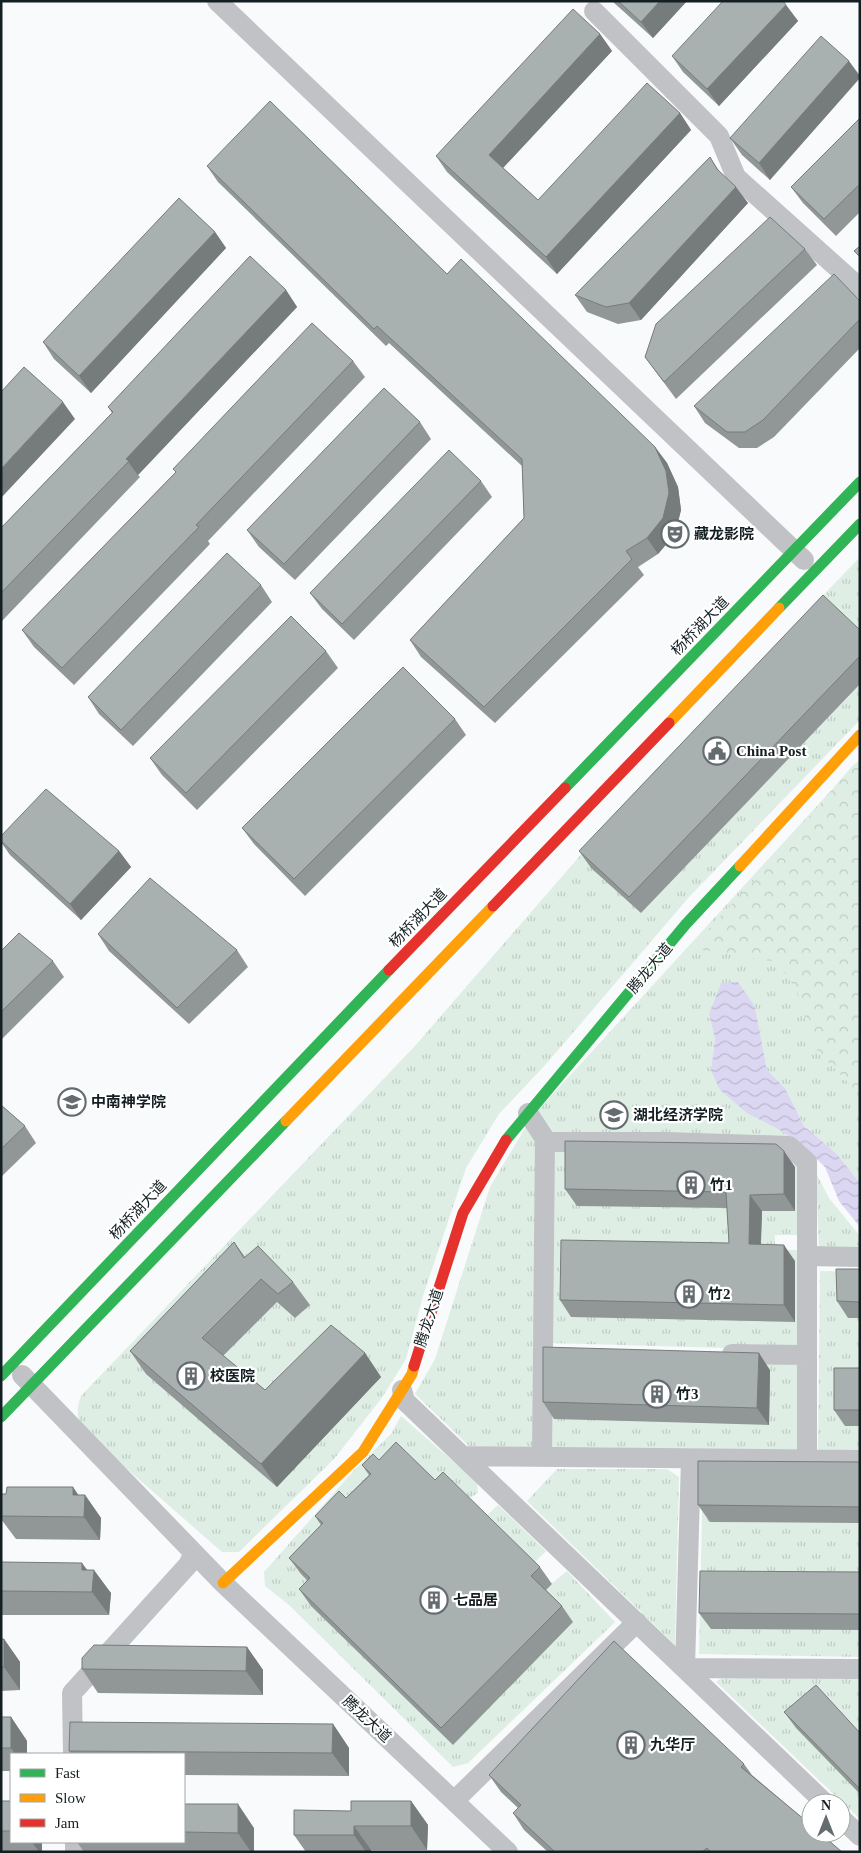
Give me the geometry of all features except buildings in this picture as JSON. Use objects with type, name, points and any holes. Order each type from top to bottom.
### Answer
[{"type":"main road","name":"杨桥湖大道","points":[[7,1370],[176,1190],[860,482]]},
{"type":"main road","points":[[1,1417],[860,524]]},
{"type":"main road","name":"腾龙大道","points":[[223,1583],[363,1452],[412,1374],[463,1213],[501,1146],[686,924],[860,735]]},
{"type":"street","points":[[217,1],[816,570]]},
{"type":"street","points":[[594,11],[720,136],[736,176],[860,288]]},
{"type":"street","points":[[528,1113],[545,1138],[553,1350],[542,1457]]},
{"type":"street","points":[[545,1142],[666,1142],[789,1146],[807,1162],[807,1460]]},
{"type":"street","points":[[807,1256],[860,1257]]},
{"type":"street","points":[[708,1353],[807,1355]]},
{"type":"street","points":[[7,1370],[31,1386],[223,1583]]},
{"type":"street","points":[[402,1390],[405,1401],[815,1793]]},
{"type":"street","points":[[464,1456],[860,1460]]},
{"type":"street","points":[[685,1668],[691,1458]]},
{"type":"street","points":[[73,1753],[72,1693],[188,1564],[194,1553]]},
{"type":"street","name":"腾龙大道","points":[[223,1583],[508,1852]]},
{"type":"street","points":[[454,1801],[637,1622]]},
{"type":"street","points":[[685,1668],[860,1669]]},
{"type":"green space","points":[[860,557],[860,720],[690,896],[547,1063],[499,1114],[466,1168],[423,1296],[406,1359],[381,1399],[334,1459],[239,1552],[222,1552],[87,1434],[78,1416],[81,1396],[414,1047],[643,783]]},
{"type":"green space","points":[[860,759],[860,1183],[836,1153],[804,1126],[785,1088],[767,1070],[755,1007],[709,1014],[715,1039],[711,1071],[792,1139],[545,1142],[543,1354],[801,1361],[800,1450],[469,1446],[415,1394],[435,1359],[490,1187],[531,1118]]},
{"type":"green space","points":[[860,761],[860,1095],[813,1046],[797,991],[777,962],[691,948],[767,866],[853,765]]},
{"type":"green space","points":[[552,1148],[810,1152],[807,1235],[775,1235],[775,1250],[806,1250],[803,1350],[549,1343]]},
{"type":"green space","points":[[816,1173],[829,1198],[860,1236],[860,1253],[819,1252]]},
{"type":"green space","points":[[820,1271],[860,1272],[860,1451],[818,1451]]},
{"type":"green space","name":"七品居","points":[[401,1416],[477,1482],[478,1493],[466,1500],[484,1518],[498,1505],[546,1551],[532,1565],[551,1584],[567,1571],[615,1622],[468,1763],[453,1767],[289,1605],[265,1586],[264,1572],[356,1468],[391,1434]]},
{"type":"green space","points":[[703,1467],[860,1470],[860,1657],[699,1654]]},
{"type":"green space","points":[[557,1469],[667,1469],[679,1477],[675,1645],[527,1501]]},
{"type":"green space","points":[[725,1675],[860,1675],[860,1819],[851,1810],[851,1793],[833,1793],[716,1682]]},
{"type":"water","points":[[738,982],[755,1007],[767,1070],[785,1088],[804,1126],[836,1153],[860,1183],[860,1227],[839,1201],[825,1167],[802,1145],[778,1129],[747,1113],[720,1090],[711,1071],[715,1039],[709,1014],[721,983]]},
{"type":"traffic: fast","points":[[565,788],[860,482]]},
{"type":"traffic: fast","points":[[779,608],[860,524]]},
{"type":"traffic: fast","points":[[506,1140],[686,924],[740,866]]},
{"type":"traffic: fast","points":[[1,1376],[389,970]]},
{"type":"traffic: fast","points":[[1,1417],[286,1121]]},
{"type":"traffic: slow","points":[[669,723],[779,608]]},
{"type":"traffic: slow","points":[[740,866],[860,735]]},
{"type":"traffic: slow","points":[[286,1121],[493,906]]},
{"type":"traffic: slow","points":[[223,1583],[363,1452],[412,1374],[414,1366]]},
{"type":"traffic: jam","points":[[493,906],[669,723]]},
{"type":"traffic: jam","points":[[389,970],[565,788]]},
{"type":"traffic: jam","points":[[414,1366],[463,1213],[506,1140]]},
{"type":"place","name":"藏龙影院","points":[[675,534]]},
{"type":"place","name":"China Post","points":[[717,751]]},
{"type":"place","name":"中南神学院","points":[[72,1102]]},
{"type":"place","name":"湖北经济学院","points":[[614,1115]]},
{"type":"place","name":"竹1","points":[[691,1185]]},
{"type":"place","name":"竹2","points":[[689,1294]]},
{"type":"place","name":"校医院","points":[[191,1376]]},
{"type":"place","name":"竹3","points":[[657,1394]]},
{"type":"place","name":"七品居","points":[[434,1600]]},
{"type":"place","name":"九华厅","points":[[631,1745]]}]
